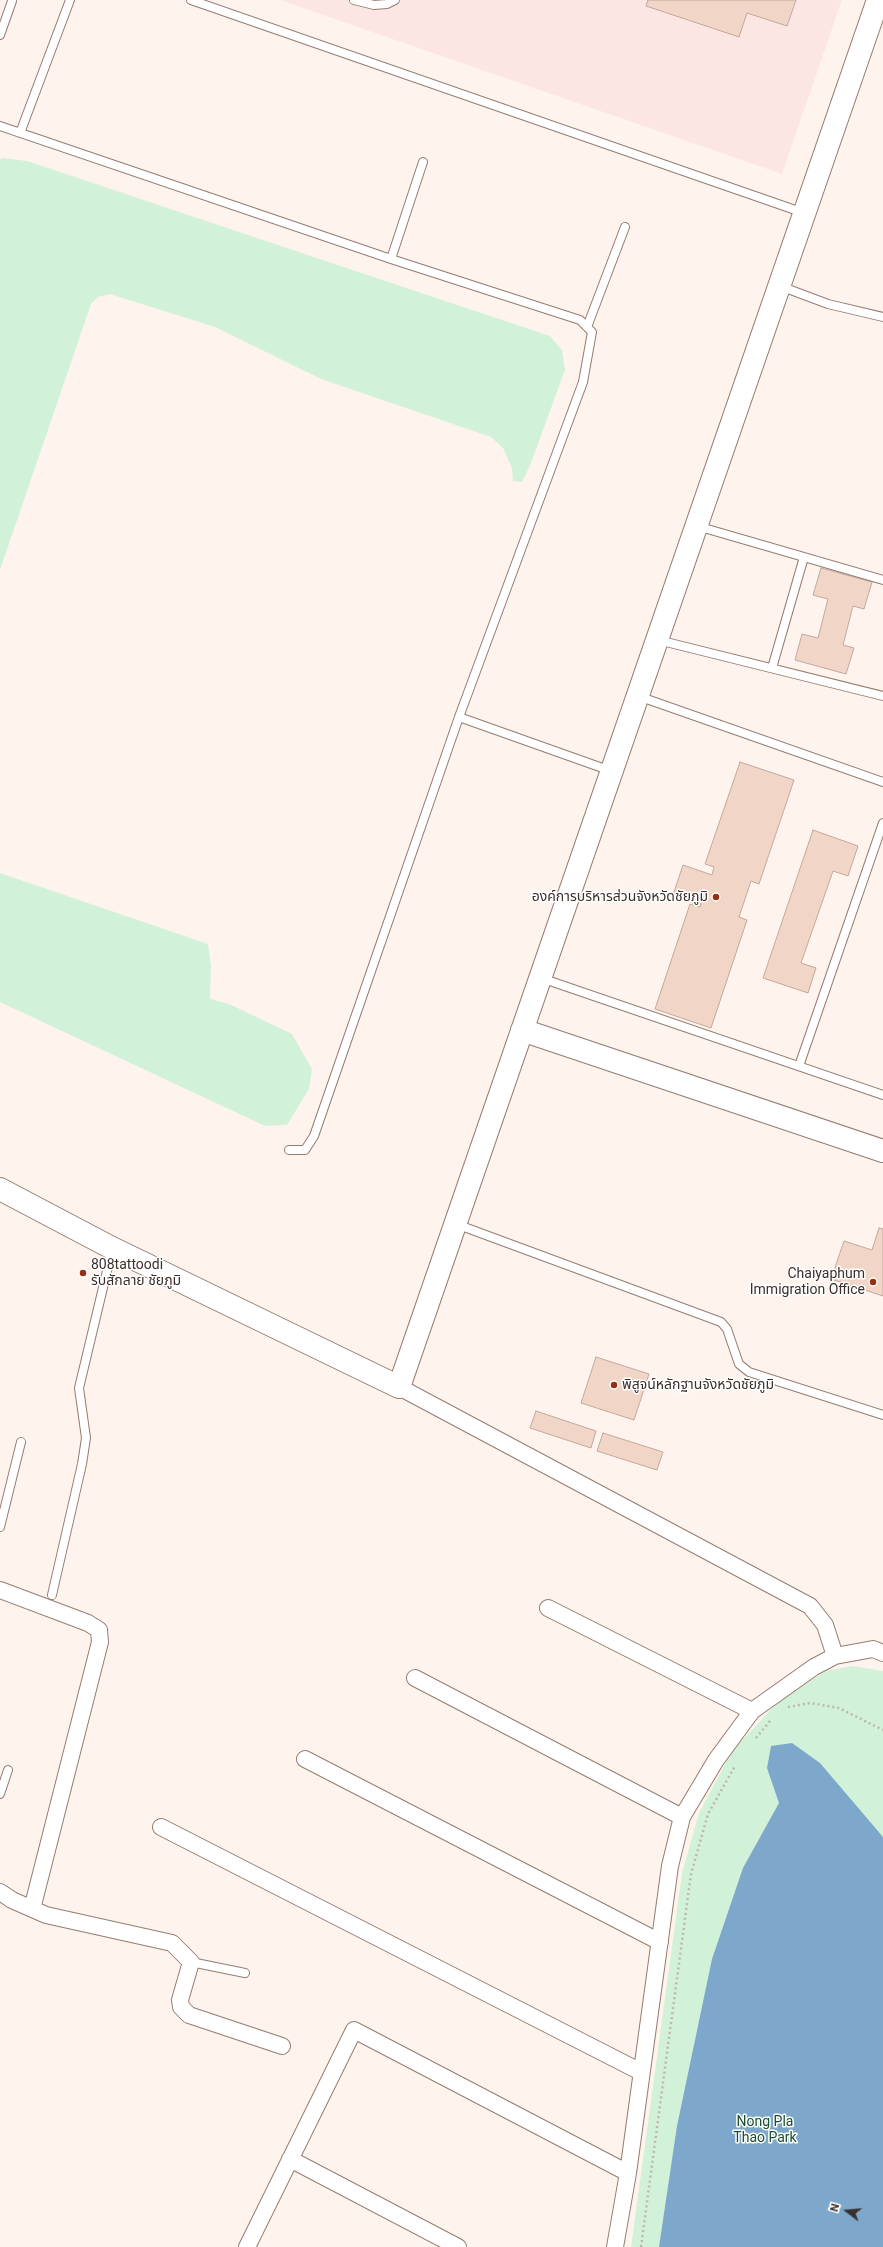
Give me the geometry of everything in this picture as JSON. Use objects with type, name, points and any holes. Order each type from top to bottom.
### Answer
[{"type":"street","points":[[399,1387],[878,0]]},
{"type":"street","points":[[522,1030],[883,1151]]},
{"type":"street","points":[[0,1188],[112,1248],[399,1387],[810,1606],[825,1624],[834,1656]]},
{"type":"street","points":[[0,1590],[88,1623],[99,1630],[100,1642],[32,1909]]},
{"type":"street","points":[[548,1608],[752,1711]]},
{"type":"street","points":[[615,2247],[628,2172],[670,1866],[682,1817],[716,1760],[752,1711],[814,1667],[834,1656],[873,1649],[883,1653]]},
{"type":"street","points":[[415,1678],[682,1817]]},
{"type":"street","points":[[305,1759],[660,1942]]},
{"type":"street","points":[[161,1826],[641,2072]]},
{"type":"street","points":[[0,1892],[32,1909],[172,1943],[191,1962],[180,2000],[181,2007],[189,2014],[282,2046]]},
{"type":"street","points":[[247,2247],[354,2030],[628,2172]]},
{"type":"street","points":[[290,2159],[458,2247]]},
{"type":"lane","points":[[20,133],[70,0]]},
{"type":"lane","points":[[191,0],[805,213]]},
{"type":"lane","points":[[354,0],[374,5],[386,4],[395,0]]},
{"type":"lane","points":[[0,35],[12,1]]},
{"type":"lane","points":[[0,126],[391,259],[580,320],[592,332],[583,382],[459,717],[314,1136],[305,1150],[290,1150]]},
{"type":"lane","points":[[391,259],[423,162]]},
{"type":"lane","points":[[588,327],[625,227]]},
{"type":"lane","points":[[779,286],[828,304],[883,316]]},
{"type":"lane","points":[[696,526],[883,580]]},
{"type":"lane","points":[[772,668],[804,557]]},
{"type":"lane","points":[[657,640],[883,696]]},
{"type":"lane","points":[[638,696],[883,782]]},
{"type":"lane","points":[[459,717],[612,772]]},
{"type":"lane","points":[[799,1066],[883,823]]},
{"type":"lane","points":[[540,977],[883,1095]]},
{"type":"lane","points":[[455,1224],[721,1322],[727,1329],[739,1364],[749,1372],[883,1415]]},
{"type":"lane","points":[[52,1595],[82,1464],[86,1438],[79,1388],[112,1248]]},
{"type":"lane","points":[[0,1527],[21,1442]]},
{"type":"lane","points":[[0,1794],[8,1770]]},
{"type":"lane","points":[[191,1962],[245,1973]]},
{"type":"path","points":[[781,1709],[810,1703],[840,1708],[883,1730]]},
{"type":"path","points":[[751,1743],[771,1720]]},
{"type":"path","points":[[641,2247],[691,1874],[708,1814],[738,1761]]},
{"type":"shaded area","points":[[280,0],[842,0],[782,174]]},
{"type":"green space","points":[[2,158],[27,161],[550,336],[562,350],[565,370],[531,463],[522,482],[513,481],[512,468],[503,448],[491,437],[321,379],[215,327],[110,294],[98,297],[91,304],[0,570],[0,160]]},
{"type":"green space","points":[[0,873],[208,944],[211,966],[210,999],[229,1004],[292,1034],[312,1069],[309,1089],[287,1125],[265,1126],[0,1002]]},
{"type":"green space","name":"Nong Pla Thao Park","points":[[852,1666],[883,1671],[883,2247],[631,2247],[682,1873],[699,1813],[732,1751],[778,1702],[826,1671]]},
{"type":"water","name":"Nong Pla Thao Park","points":[[792,1743],[820,1763],[883,1837],[883,2247],[659,2247],[677,2126],[712,1959],[743,1868],[779,1803],[767,1768],[771,1746]]},
{"type":"building","points":[[648,0],[796,0],[787,26],[747,13],[739,37],[646,6]]},
{"type":"building","points":[[821,568],[872,582],[864,609],[853,606],[843,645],[854,648],[846,674],[795,660],[802,634],[818,638],[828,599],[813,595]]},
{"type":"building","name":"องค์การบริหารส่วนจังหวัดชัยภูมิ","points":[[740,762],[794,780],[759,884],[751,881],[739,917],[747,920],[711,1028],[655,1009],[690,904],[700,907],[701,902],[674,892],[683,865],[712,875],[714,867],[705,864]]},
{"type":"building","points":[[813,830],[858,846],[848,876],[833,871],[801,963],[816,968],[808,993],[763,978]]},
{"type":"building","points":[[879,1228],[883,1229],[883,1296],[831,1279],[844,1241],[872,1250]]},
{"type":"building","points":[[596,1357],[649,1374],[634,1420],[581,1403]]},
{"type":"building","points":[[536,1411],[596,1431],[591,1448],[530,1428]]},
{"type":"building","points":[[603,1433],[663,1452],[657,1470],[597,1451]]},
{"type":"place","name":"องค์การบริหารส่วนจังหวัดชัยภูมิ","points":[[716,897]]},
{"type":"place","name":"808tattoodi รับสักลาย ชัยภูมิ","points":[[83,1273]]},
{"type":"place","name":"Chaiyaphum Immigration Office","points":[[873,1282]]},
{"type":"place","name":"พิสูจน์หลักฐานจังหวัดชัยภูมิ","points":[[614,1385]]}]
